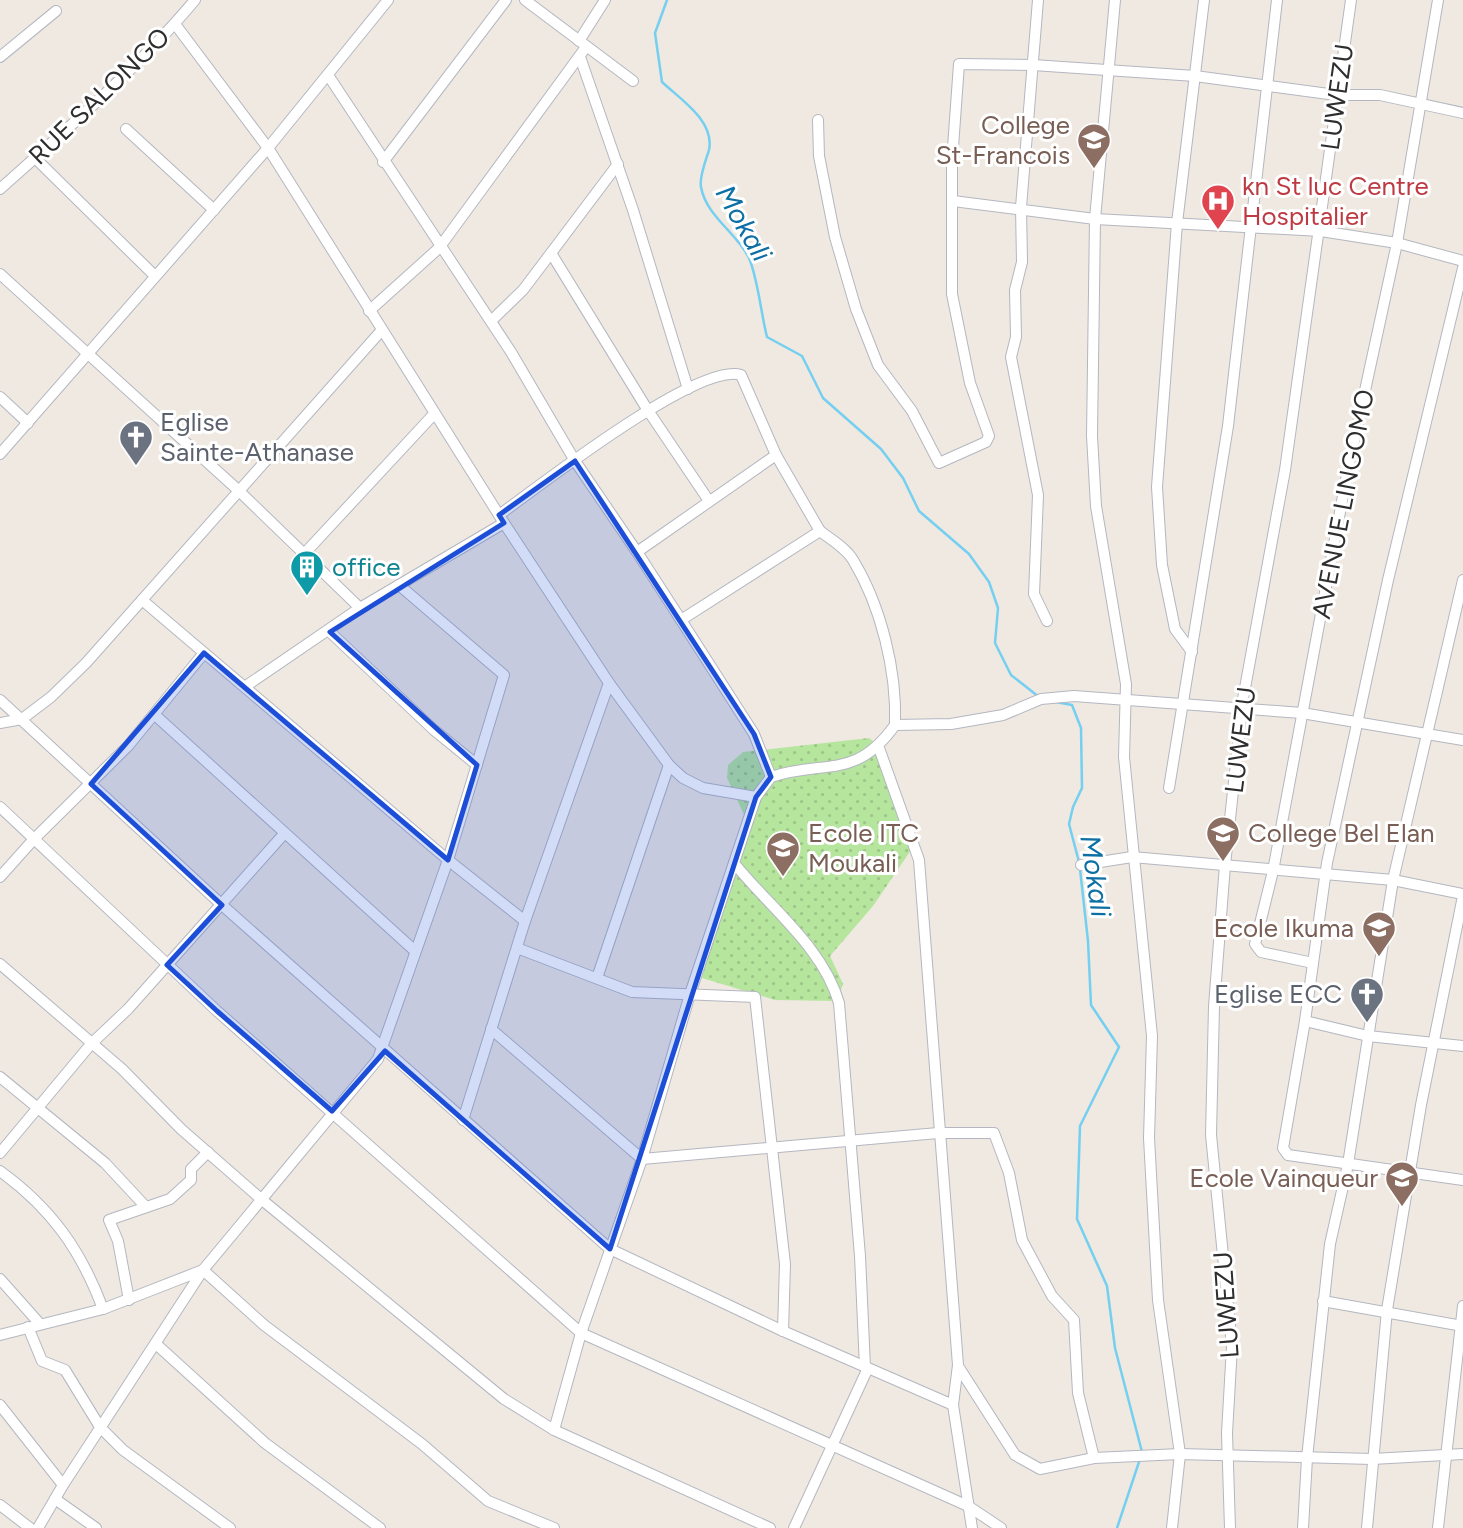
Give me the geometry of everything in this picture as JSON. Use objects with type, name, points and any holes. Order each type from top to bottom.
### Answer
[{"type":"street","name":"RUE SALONGO","points":[[0,188],[175,24],[195,0]]},
{"type":"street","points":[[0,454],[268,148],[388,0]]},
{"type":"street","points":[[383,162],[506,0]]},
{"type":"street","points":[[525,0],[633,82]]},
{"type":"street","points":[[369,311],[439,248],[580,57],[583,44],[605,0]]},
{"type":"street","points":[[1038,0],[1021,207],[1021,262],[1015,290],[1016,337],[1012,357],[1038,495],[1034,594],[1047,621]]},
{"type":"street","points":[[1115,0],[1095,219],[1092,436],[1096,506],[1126,699],[1124,757],[1152,1036],[1149,1138],[1158,1300],[1180,1454],[1171,1528]]},
{"type":"street","points":[[1192,652],[1175,629],[1162,565],[1157,487],[1177,223],[1204,0]]},
{"type":"street","points":[[1169,788],[1228,426],[1277,0]]},
{"type":"street","name":"LUWEZU","points":[[1230,1528],[1228,1457],[1233,1346],[1211,1135],[1214,1006],[1225,865],[1242,708],[1285,470],[1321,231],[1336,95],[1351,0]]},
{"type":"street","name":"AVENUE LINGOMO","points":[[1313,963],[1261,952],[1255,947],[1273,870],[1348,469],[1397,243],[1438,0]]},
{"type":"street","points":[[0,57],[56,11]]},
{"type":"street","points":[[175,24],[268,148],[501,519],[610,683],[669,765],[683,778],[703,788],[756,797]]},
{"type":"street","points":[[580,57],[618,164],[688,389]]},
{"type":"street","points":[[818,120],[821,168],[835,237],[856,309],[878,365],[912,411],[939,463],[986,442],[989,436],[970,383],[954,315],[950,239],[959,64],[1033,65],[1195,76],[1336,95],[1380,95],[1463,113]]},
{"type":"street","points":[[328,75],[439,248],[491,321],[575,461],[754,734],[771,777]]},
{"type":"street","points":[[125,129],[214,210]]},
{"type":"street","points":[[35,158],[154,275]]},
{"type":"street","points":[[491,321],[523,290],[618,164]]},
{"type":"street","points":[[953,201],[1021,207],[1095,219],[1321,231],[1397,243],[1463,261]]},
{"type":"street","points":[[551,253],[647,409],[709,501]]},
{"type":"street","points":[[1463,268],[1388,580],[1325,873],[1284,1152],[1410,1174],[1463,1180]]},
{"type":"street","points":[[0,274],[238,490],[360,608]]},
{"type":"street","points":[[0,723],[22,719],[51,697],[86,663],[381,331]]},
{"type":"street","points":[[246,686],[330,632],[360,608],[399,586],[501,519],[647,409],[688,389],[732,373],[741,375],[776,456],[820,531],[853,560],[874,606],[894,681],[895,726],[879,748],[834,768],[771,777],[756,797],[690,994],[642,1159],[581,1333],[554,1430]]},
{"type":"street","points":[[0,397],[28,423]]},
{"type":"street","points":[[305,554],[434,414]]},
{"type":"street","points":[[637,552],[776,456]]},
{"type":"street","points":[[681,620],[820,531]]},
{"type":"street","points":[[1303,1528],[1307,1458],[1330,1244],[1348,1164],[1393,880],[1430,733],[1463,580]]},
{"type":"street","points":[[38,1528],[100,1427],[204,1270],[332,1111],[369,1070],[383,1049],[448,860],[504,676],[399,586]]},
{"type":"street","points":[[142,600],[448,860],[524,921]]},
{"type":"street","points":[[330,632],[356,659],[477,765]]},
{"type":"street","points":[[0,877],[155,715],[204,653]]},
{"type":"street","points":[[463,1121],[524,921],[610,683]]},
{"type":"street","points":[[895,726],[951,724],[997,716],[1041,699],[1074,696],[1302,713],[1463,740]]},
{"type":"street","points":[[0,700],[222,905],[610,1249],[783,1331],[953,1405]]},
{"type":"street","points":[[155,715],[283,835],[415,951]]},
{"type":"street","points":[[879,748],[919,860],[958,1365],[953,1405],[972,1528]]},
{"type":"street","points":[[597,978],[669,765]]},
{"type":"street","points":[[0,807],[167,965],[581,1333],[968,1506],[1001,1528]]},
{"type":"street","points":[[0,1153],[91,1044],[167,965],[283,835]]},
{"type":"street","points":[[1081,865],[1132,857],[1393,880],[1463,895],[1434,1041],[1387,1310],[1367,1528]]},
{"type":"street","points":[[734,863],[808,947],[836,994],[841,1018],[865,1322],[866,1368],[794,1528]]},
{"type":"street","points":[[517,948],[632,992],[755,997],[774,1145],[785,1264],[783,1331]]},
{"type":"street","points":[[0,964],[122,1069],[261,1199],[504,1399],[554,1430],[769,1528]]},
{"type":"street","points":[[1305,1021],[1368,1036],[1463,1046]]},
{"type":"street","points":[[491,1029],[642,1159],[774,1145],[938,1133],[992,1132],[1009,1173],[1022,1240],[1052,1296],[1074,1320],[1078,1393],[1094,1458]]},
{"type":"street","points":[[0,1077],[105,1163],[146,1207]]},
{"type":"street","points":[[129,1300],[118,1241],[109,1220],[170,1199],[187,1187],[191,1180],[191,1169],[208,1152]]},
{"type":"street","points":[[0,1171],[46,1209],[64,1230],[103,1309]]},
{"type":"street","points":[[0,1335],[103,1309],[204,1270]]},
{"type":"street","points":[[204,1270],[264,1325],[422,1444],[488,1501],[511,1513],[554,1528]]},
{"type":"street","points":[[0,1279],[40,1324]]},
{"type":"street","points":[[1323,1301],[1461,1325]]},
{"type":"street","points":[[1438,1528],[1463,1306]]},
{"type":"street","points":[[29,1327],[42,1361],[65,1370],[100,1427],[142,1466],[230,1528]]},
{"type":"street","points":[[156,1344],[265,1443],[380,1528]]},
{"type":"street","points":[[958,1365],[1015,1455],[1026,1464],[1040,1469],[1056,1468],[1094,1458],[1127,1459],[1180,1454],[1372,1459],[1463,1454]]},
{"type":"street","points":[[0,1405],[63,1485]]},
{"type":"street","points":[[55,1499],[96,1528]]},
{"type":"street","points":[[0,1504],[30,1528]]},
{"type":"highlighted area","points":[[575,461],[754,734],[771,777],[756,797],[610,1249],[385,1051],[332,1111],[217,1011],[167,965],[222,905],[91,784],[204,653],[448,860],[477,765],[330,632],[504,523],[499,515]]},
{"type":"green space","points":[[869,738],[883,749],[915,844],[873,906],[830,956],[843,984],[837,1001],[775,1000],[702,978],[745,817],[727,778],[728,765],[743,752]]},
{"type":"waterway","name":"Mokali","points":[[667,0],[655,33],[662,82],[702,120],[707,130],[709,150],[701,187],[715,216],[749,258],[767,337],[802,356],[823,398],[881,449],[903,478],[919,511],[969,554],[989,582],[998,608],[995,643],[1011,675],[1039,697]]},
{"type":"waterway","name":"Mokali","points":[[1056,702],[1072,705],[1081,728],[1082,788],[1069,824],[1079,862]]},
{"type":"waterway","name":"Mokali","points":[[1080,869],[1088,941],[1091,1005],[1119,1047],[1080,1126],[1077,1219],[1107,1286],[1115,1348],[1142,1452]]},
{"type":"waterway","name":"Mokali","points":[[1117,1528],[1140,1459]]},
{"type":"place","name":"College St-Francois","points":[[1094,170]]},
{"type":"place","name":"kn St luc Centre Hospitalier","points":[[1218,231]]},
{"type":"place","name":"Eglise Sainte-Athanase","points":[[136,467]]},
{"type":"place","name":"office","points":[[307,597]]},
{"type":"place","name":"College Bel Elan","points":[[1223,863]]},
{"type":"place","name":"Ecole ITC Moukali","points":[[783,878]]},
{"type":"place","name":"Ecole Ikuma","points":[[1379,958]]},
{"type":"place","name":"Eglise ECC","points":[[1367,1024]]},
{"type":"place","name":"Ecole Vainqueur","points":[[1402,1208]]}]
